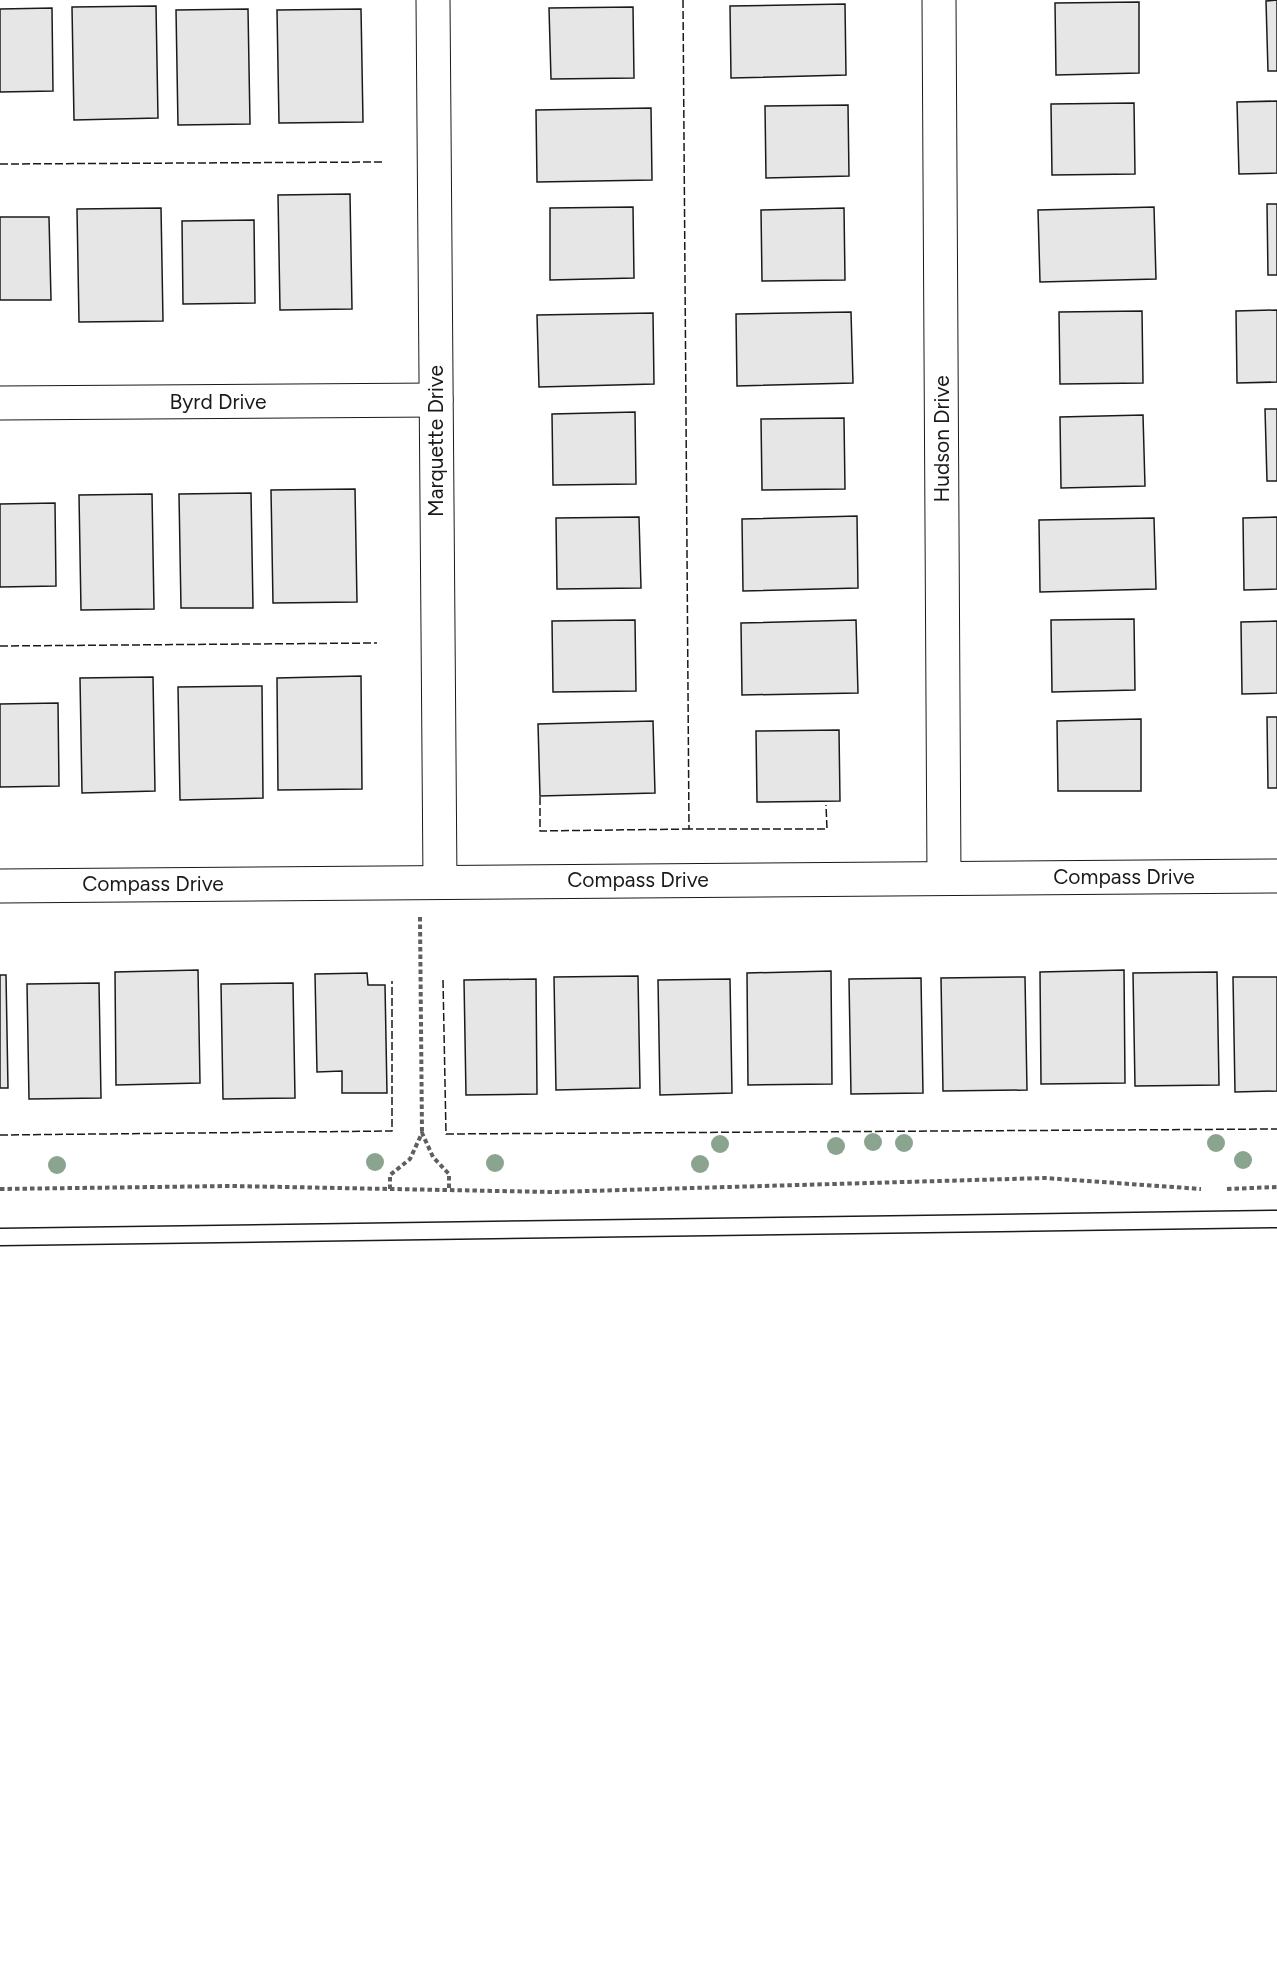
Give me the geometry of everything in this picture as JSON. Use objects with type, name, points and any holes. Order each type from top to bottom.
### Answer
[{"type":"street","name":"Marquette Drive","points":[[430,882],[436,400],[433,0]]},
{"type":"street","name":"Hudson Drive","points":[[939,0],[944,878]]},
{"type":"street","name":"Byrd Drive","points":[[0,403],[436,400]]},
{"type":"street","name":"Compass Drive","points":[[0,885],[1277,876]]},
{"type":"lane","points":[[0,1237],[1277,1219]]},
{"type":"path","points":[[390,1190],[390,1175],[410,1159],[422,1133],[430,882]]},
{"type":"path","points":[[422,1133],[433,1157],[449,1174],[449,1190]]},
{"type":"path","points":[[0,1189],[231,1186],[552,1192],[1045,1178],[1208,1190]]},
{"type":"path","points":[[1219,1189],[1277,1186]]},
{"type":"building","points":[[1277,0],[1277,71],[1268,71],[1266,1]]},
{"type":"building","points":[[1139,2],[1139,73],[1056,75],[1055,3]]},
{"type":"building","points":[[845,4],[846,75],[731,78],[730,6]]},
{"type":"building","points":[[156,6],[158,118],[74,120],[72,7]]},
{"type":"building","points":[[633,7],[634,78],[551,79],[549,8]]},
{"type":"building","points":[[52,8],[53,91],[0,92],[0,9]]},
{"type":"building","points":[[248,9],[250,124],[178,125],[176,10]]},
{"type":"building","points":[[361,9],[363,122],[279,123],[277,10]]},
{"type":"building","points":[[1277,101],[1277,173],[1239,174],[1237,102]]},
{"type":"building","points":[[1134,103],[1135,174],[1052,175],[1051,104]]},
{"type":"building","points":[[848,105],[849,176],[766,178],[765,106]]},
{"type":"building","points":[[651,108],[652,180],[537,182],[536,110]]},
{"type":"building","points":[[350,194],[352,309],[280,310],[278,195]]},
{"type":"building","points":[[1267,204],[1277,204],[1277,275],[1268,275]]},
{"type":"building","points":[[633,207],[634,278],[550,280],[550,208]]},
{"type":"building","points":[[1154,207],[1156,279],[1040,282],[1038,210]]},
{"type":"building","points":[[161,208],[163,321],[79,322],[77,209]]},
{"type":"building","points":[[844,208],[845,280],[762,281],[761,210]]},
{"type":"building","points":[[0,217],[49,217],[51,300],[0,300]]},
{"type":"building","points":[[254,220],[255,303],[183,304],[182,221]]},
{"type":"building","points":[[1277,310],[1277,382],[1237,383],[1236,311]]},
{"type":"building","points":[[1142,311],[1143,383],[1060,384],[1059,312]]},
{"type":"building","points":[[851,312],[853,383],[737,386],[736,314]]},
{"type":"building","points":[[653,313],[654,384],[539,387],[537,315]]},
{"type":"building","points":[[1265,409],[1277,409],[1277,481],[1267,481]]},
{"type":"building","points":[[635,412],[636,484],[553,485],[552,414]]},
{"type":"building","points":[[1143,415],[1145,486],[1061,488],[1060,417]]},
{"type":"building","points":[[844,418],[845,489],[762,490],[761,419]]},
{"type":"building","points":[[355,489],[357,602],[273,603],[271,490]]},
{"type":"building","points":[[251,493],[253,608],[181,608],[179,494]]},
{"type":"building","points":[[152,494],[154,609],[81,610],[79,495]]},
{"type":"building","points":[[55,503],[56,586],[0,587],[0,504]]},
{"type":"building","points":[[857,516],[858,588],[743,591],[742,519]]},
{"type":"building","points":[[639,517],[641,588],[557,589],[556,518]]},
{"type":"building","points":[[1277,517],[1277,589],[1244,590],[1243,518]]},
{"type":"building","points":[[1154,518],[1156,589],[1040,592],[1039,520]]},
{"type":"building","points":[[1134,619],[1135,690],[1052,692],[1051,620]]},
{"type":"building","points":[[635,620],[636,691],[553,692],[552,621]]},
{"type":"building","points":[[856,620],[858,693],[742,695],[741,623]]},
{"type":"building","points":[[1277,621],[1277,693],[1242,694],[1241,622]]},
{"type":"building","points":[[361,676],[362,789],[278,790],[277,678]]},
{"type":"building","points":[[153,677],[155,791],[82,793],[80,678]]},
{"type":"building","points":[[262,686],[263,798],[180,800],[178,687]]},
{"type":"building","points":[[58,703],[59,786],[0,787],[0,704]]},
{"type":"building","points":[[1267,717],[1277,717],[1277,788],[1268,788]]},
{"type":"building","points":[[1141,719],[1141,791],[1058,791],[1057,721]]},
{"type":"building","points":[[653,721],[655,793],[540,796],[538,724]]},
{"type":"building","points":[[839,730],[840,801],[757,802],[756,731]]},
{"type":"building","points":[[198,970],[200,1083],[116,1085],[115,972]]},
{"type":"building","points":[[1124,970],[1125,1083],[1041,1084],[1040,972]]},
{"type":"building","points":[[831,971],[832,1084],[748,1085],[747,973]]},
{"type":"building","points":[[1217,972],[1219,1085],[1135,1086],[1133,973]]},
{"type":"building","points":[[367,973],[368,985],[385,985],[387,1093],[342,1093],[342,1071],[317,1072],[315,974]]},
{"type":"building","points":[[0,975],[6,975],[8,1088],[0,1088]]},
{"type":"building","points":[[638,976],[640,1088],[556,1090],[554,977]]},
{"type":"building","points":[[1025,977],[1027,1090],[943,1091],[941,978]]},
{"type":"building","points":[[1233,977],[1277,977],[1277,1091],[1235,1092]]},
{"type":"building","points":[[921,978],[923,1093],[851,1094],[849,979]]},
{"type":"building","points":[[536,979],[537,1094],[466,1095],[464,980]]},
{"type":"building","points":[[730,979],[732,1093],[660,1095],[658,980]]},
{"type":"building","points":[[99,983],[101,1098],[29,1099],[27,984]]},
{"type":"building","points":[[293,983],[295,1098],[223,1099],[221,984]]},
{"type":"fence","points":[[683,0],[689,829],[827,829],[826,805]]},
{"type":"fence","points":[[0,164],[383,162]]},
{"type":"fence","points":[[0,646],[377,643]]},
{"type":"fence","points":[[540,797],[540,831],[689,829]]},
{"type":"fence","points":[[443,980],[446,1134],[1277,1129]]},
{"type":"fence","points":[[0,1135],[392,1131],[392,981]]}]
